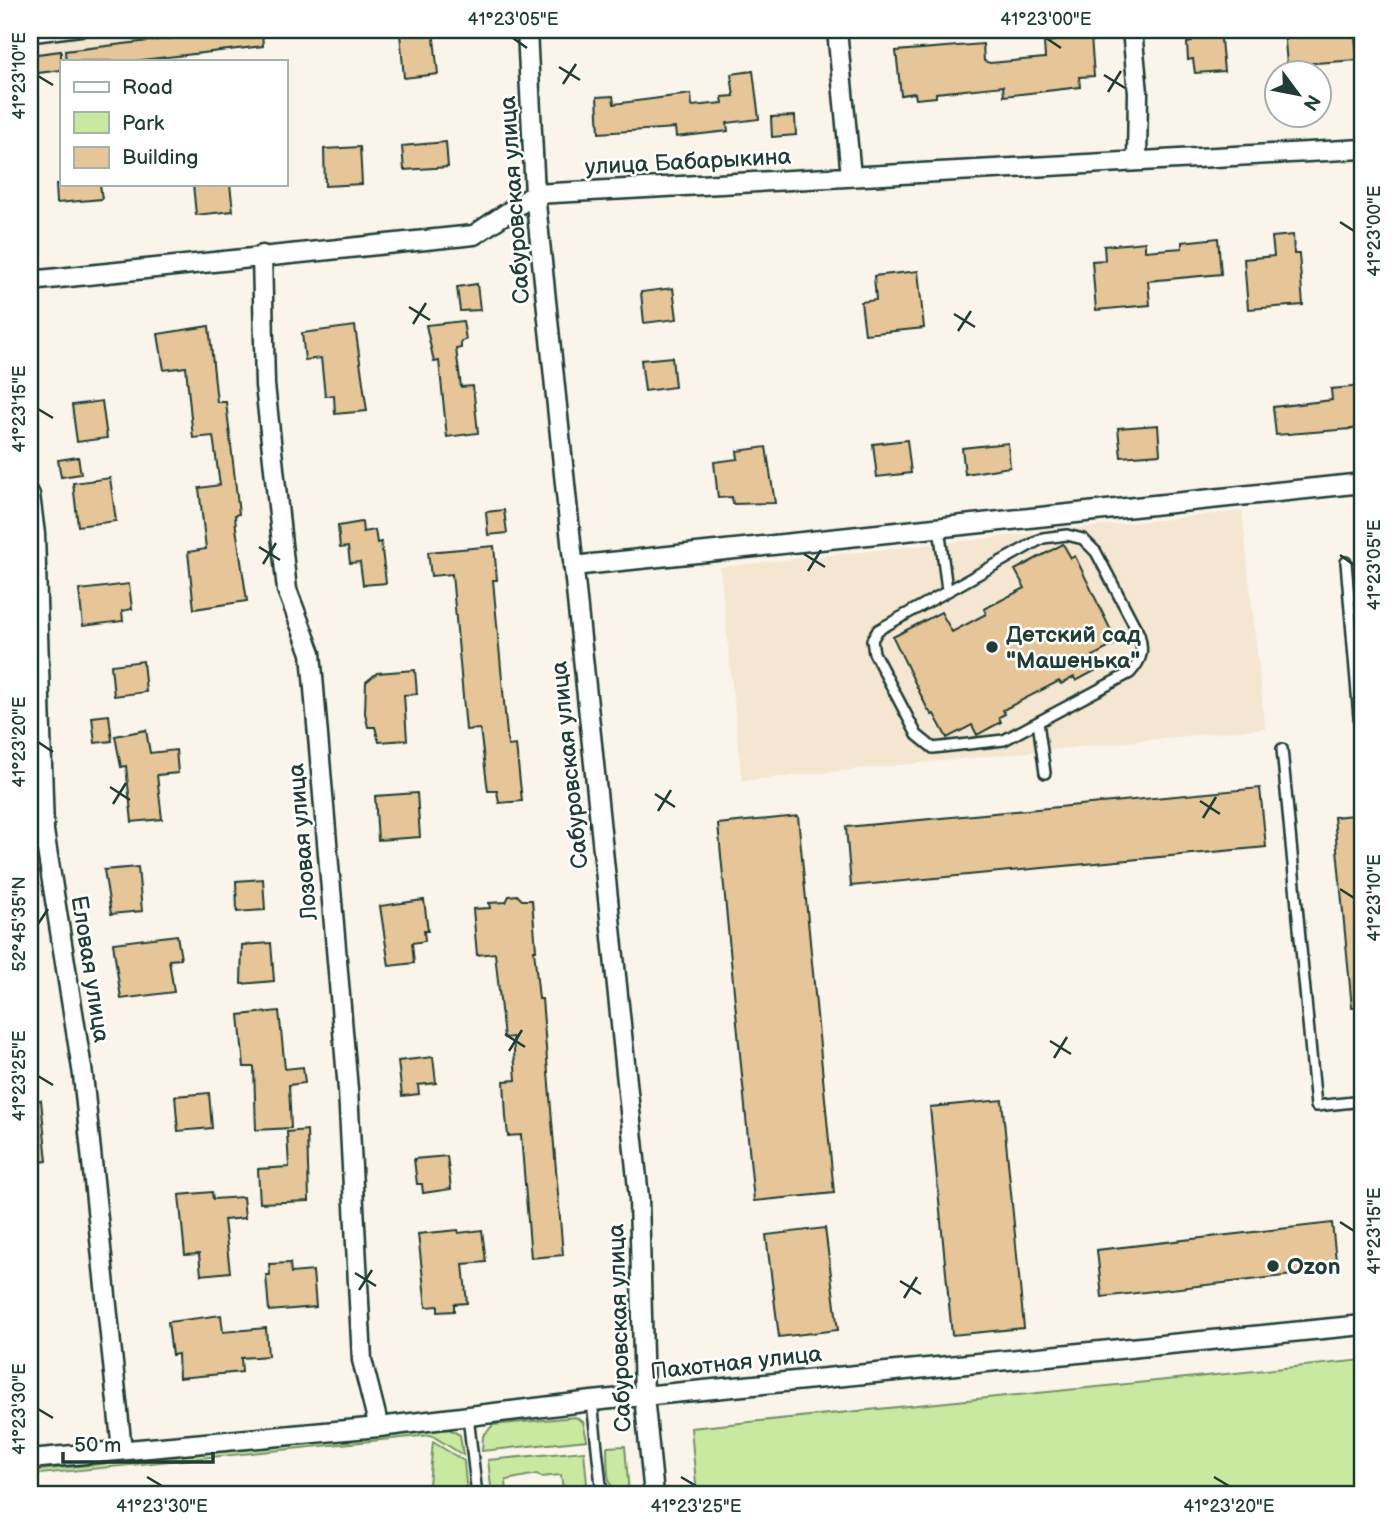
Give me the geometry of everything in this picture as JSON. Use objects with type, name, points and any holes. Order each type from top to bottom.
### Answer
[{"type":"street","name":"Сабуровская улица","points":[[527,30],[535,194],[639,1198],[644,1396],[654,1495]]},
{"type":"street","points":[[837,30],[851,176]]},
{"type":"street","points":[[1132,30],[1138,93],[1137,161]]},
{"type":"street","name":"улица Бабарыкина","points":[[535,194],[1363,149]]},
{"type":"street","points":[[30,281],[474,235],[535,194]]},
{"type":"street","name":"Лозовая улица","points":[[262,255],[265,385],[287,590],[310,653],[348,1090],[362,1360],[379,1427]]},
{"type":"street","points":[[573,566],[1363,483]]},
{"type":"street","name":"Еловая улица","points":[[30,495],[35,534],[44,831],[83,1074],[122,1450]]},
{"type":"street","name":"Пахотная улица","points":[[30,1460],[379,1427],[592,1401],[1363,1325]]},
{"type":"lane","points":[[30,37],[41,32],[84,30]]},
{"type":"lane","points":[[939,527],[947,590]]},
{"type":"lane","points":[[1067,535],[1083,539],[1096,552],[1139,634],[1143,647],[1140,661],[1130,673],[1004,740],[933,748],[917,735],[874,653],[872,640],[878,629],[890,620],[947,590],[1043,538],[1067,535]]},
{"type":"lane","points":[[1346,562],[1361,741]]},
{"type":"lane","points":[[1038,722],[1045,773]]},
{"type":"lane","points":[[1282,749],[1316,1106],[1363,1101]]},
{"type":"lane","points":[[592,1401],[602,1495]]},
{"type":"lane","points":[[468,1416],[477,1495]]},
{"type":"shaded area","points":[[30,30],[262,30],[263,46],[142,60],[60,60],[60,70],[30,74]]},
{"type":"shaded area","name":"Детский сад \"Машенька\"","points":[[1242,511],[1265,728],[742,781],[720,567]]},
{"type":"green space","points":[[1363,1360],[1363,1495],[697,1495],[691,1428]]},
{"type":"green space","points":[[575,1417],[583,1422],[587,1440],[482,1451],[483,1436],[493,1425]]},
{"type":"green space","points":[[449,1429],[460,1435],[463,1455],[431,1435],[30,1475],[30,1471]]},
{"type":"green space","points":[[433,1442],[464,1461],[467,1495],[428,1495]]},
{"type":"green space","points":[[625,1446],[629,1494],[621,1494],[615,1491],[609,1479],[607,1447]]},
{"type":"green space","points":[[584,1451],[588,1495],[572,1495],[571,1488],[563,1489],[561,1475],[541,1477],[537,1474],[506,1480],[507,1495],[492,1495],[488,1460]]},
{"type":"building","points":[[241,30],[262,30],[263,46],[142,60],[66,60],[65,51]]},
{"type":"building","points":[[433,30],[438,74],[404,78],[400,33]]},
{"type":"building","points":[[1191,30],[1220,30],[1224,71],[1195,73],[1193,59],[1188,60],[1187,43],[1192,42]]},
{"type":"building","points":[[1284,30],[1354,30],[1358,60],[1287,60]]},
{"type":"building","points":[[1060,31],[1071,31],[1082,38],[1091,37],[1094,76],[1079,77],[1080,87],[1004,96],[1003,86],[936,93],[936,97],[916,99],[915,93],[901,95],[896,51],[983,44],[984,61],[990,63],[1045,58],[1044,42],[1054,41]]},
{"type":"building","points":[[61,51],[60,70],[30,74],[30,55]]},
{"type":"building","points":[[753,71],[759,119],[727,123],[728,131],[676,137],[675,128],[599,133],[597,97],[613,96],[614,104],[691,94],[692,106],[723,103],[722,97],[734,96],[731,74]]},
{"type":"building","points":[[795,116],[796,135],[772,137],[771,117]]},
{"type":"building","points":[[446,142],[448,167],[404,170],[402,146]]},
{"type":"building","points":[[360,147],[362,184],[325,186],[324,149]]},
{"type":"building","points":[[56,184],[100,186],[102,199],[57,203]]},
{"type":"building","points":[[193,186],[230,186],[233,211],[196,215]]},
{"type":"building","points":[[1293,235],[1294,254],[1299,254],[1303,305],[1248,309],[1244,259],[1274,256],[1272,237]]},
{"type":"building","points":[[1218,238],[1221,274],[1148,281],[1150,305],[1096,310],[1092,261],[1105,260],[1104,246],[1145,242],[1145,251],[1182,248],[1182,242]]},
{"type":"building","points":[[918,271],[924,328],[865,334],[861,302],[876,300],[874,276]]},
{"type":"building","points":[[477,284],[480,310],[460,311],[457,287]]},
{"type":"building","points":[[673,288],[677,319],[644,323],[641,292]]},
{"type":"building","points":[[463,321],[466,340],[461,341],[461,348],[456,349],[461,387],[473,386],[478,433],[447,437],[439,361],[434,362],[426,325]]},
{"type":"building","points":[[209,326],[217,402],[226,402],[239,514],[235,515],[236,528],[247,601],[194,609],[188,552],[206,549],[199,488],[220,485],[213,436],[193,438],[186,367],[164,370],[158,334]]},
{"type":"building","points":[[355,326],[367,411],[335,414],[334,395],[325,396],[321,358],[305,360],[302,333]]},
{"type":"building","points":[[672,357],[675,387],[645,391],[641,360]]},
{"type":"building","points":[[1363,386],[1363,428],[1276,435],[1273,407],[1332,400],[1331,389]]},
{"type":"building","points":[[102,401],[107,438],[77,442],[72,405]]},
{"type":"building","points":[[1158,425],[1160,454],[1121,457],[1118,428]]},
{"type":"building","points":[[907,440],[911,473],[877,477],[873,444]]},
{"type":"building","points":[[1008,443],[1010,467],[965,474],[962,448]]},
{"type":"building","points":[[766,447],[775,503],[733,504],[732,497],[718,498],[714,462],[738,459],[737,451]]},
{"type":"building","points":[[78,457],[81,474],[61,477],[58,460]]},
{"type":"building","points":[[110,478],[116,521],[78,526],[73,483]]},
{"type":"building","points":[[504,510],[507,533],[488,535],[486,512]]},
{"type":"building","points":[[362,522],[363,532],[375,530],[377,543],[381,542],[386,583],[363,585],[360,562],[350,563],[348,547],[340,548],[338,526]]},
{"type":"building","points":[[1063,544],[1071,558],[1075,556],[1117,643],[1093,656],[1100,668],[1076,681],[1074,677],[1061,684],[1059,681],[1003,710],[1005,714],[999,717],[1001,722],[977,735],[972,725],[947,738],[934,714],[927,708],[893,637],[941,612],[952,632],[986,614],[984,609],[1025,588],[1015,570]]},
{"type":"building","points":[[494,546],[497,580],[493,580],[508,746],[516,745],[522,801],[499,803],[497,791],[488,791],[480,729],[466,730],[452,574],[431,576],[428,552]]},
{"type":"building","points":[[129,584],[132,609],[122,611],[123,621],[83,626],[79,590]]},
{"type":"building","points":[[143,661],[146,692],[114,696],[111,665]]},
{"type":"building","points":[[415,670],[417,694],[404,695],[407,740],[379,742],[375,727],[368,727],[365,713],[366,682],[377,673]]},
{"type":"building","points":[[109,715],[112,741],[95,743],[92,717]]},
{"type":"building","points":[[146,730],[150,753],[176,750],[178,773],[157,775],[162,819],[132,822],[126,766],[121,767],[115,736]]},
{"type":"building","points":[[1260,788],[1266,847],[851,886],[846,827]]},
{"type":"building","points":[[417,793],[420,837],[378,840],[375,796]]},
{"type":"building","points":[[1363,814],[1363,1007],[1352,1008],[1334,817]]},
{"type":"building","points":[[798,816],[834,1193],[754,1201],[718,824]]},
{"type":"building","points":[[138,867],[142,911],[111,914],[104,870]]},
{"type":"building","points":[[263,879],[265,910],[237,912],[236,881]]},
{"type":"building","points":[[517,895],[522,900],[532,900],[534,950],[539,999],[542,999],[563,1255],[531,1258],[521,1135],[508,1136],[506,1117],[504,1081],[516,1080],[513,1037],[504,1038],[495,953],[477,955],[473,909],[490,908],[489,903],[506,902],[509,896]]},
{"type":"building","points":[[424,900],[428,931],[424,931],[425,941],[412,943],[414,963],[389,966],[380,906]]},
{"type":"building","points":[[177,935],[181,959],[169,960],[174,992],[121,999],[113,943]]},
{"type":"building","points":[[271,943],[274,981],[241,984],[242,945]]},
{"type":"building","points":[[279,1011],[285,1069],[303,1067],[305,1083],[289,1085],[291,1128],[256,1130],[254,1067],[244,1067],[239,1015]]},
{"type":"building","points":[[433,1057],[436,1083],[418,1085],[419,1094],[402,1096],[398,1061]]},
{"type":"building","points":[[209,1093],[212,1128],[178,1131],[175,1096]]},
{"type":"building","points":[[41,1100],[47,1161],[30,1163],[30,1101]]},
{"type":"building","points":[[1002,1100],[1024,1328],[952,1335],[930,1107]]},
{"type":"building","points":[[307,1130],[309,1201],[260,1203],[258,1169],[289,1167],[287,1132]]},
{"type":"building","points":[[447,1156],[451,1189],[423,1193],[422,1184],[417,1184],[414,1159]]},
{"type":"building","points":[[212,1192],[213,1199],[243,1197],[245,1218],[224,1220],[230,1272],[201,1275],[199,1254],[185,1255],[179,1195]]},
{"type":"building","points":[[1332,1223],[1337,1270],[1102,1297],[1097,1250]]},
{"type":"building","points":[[825,1228],[838,1330],[779,1337],[766,1235]]},
{"type":"building","points":[[458,1230],[459,1233],[482,1230],[486,1262],[463,1264],[467,1303],[454,1304],[454,1311],[438,1312],[438,1306],[426,1307],[418,1234]]},
{"type":"building","points":[[290,1263],[291,1273],[313,1271],[316,1307],[269,1311],[266,1275],[270,1275],[269,1264]]},
{"type":"building","points":[[221,1315],[223,1332],[266,1328],[268,1356],[241,1358],[242,1372],[179,1378],[178,1354],[172,1355],[168,1322]]},
{"type":"place","name":"Детский сад \"Машенька\"","points":[[992,647]]},
{"type":"place","name":"Ozon","points":[[1273,1266]]}]
